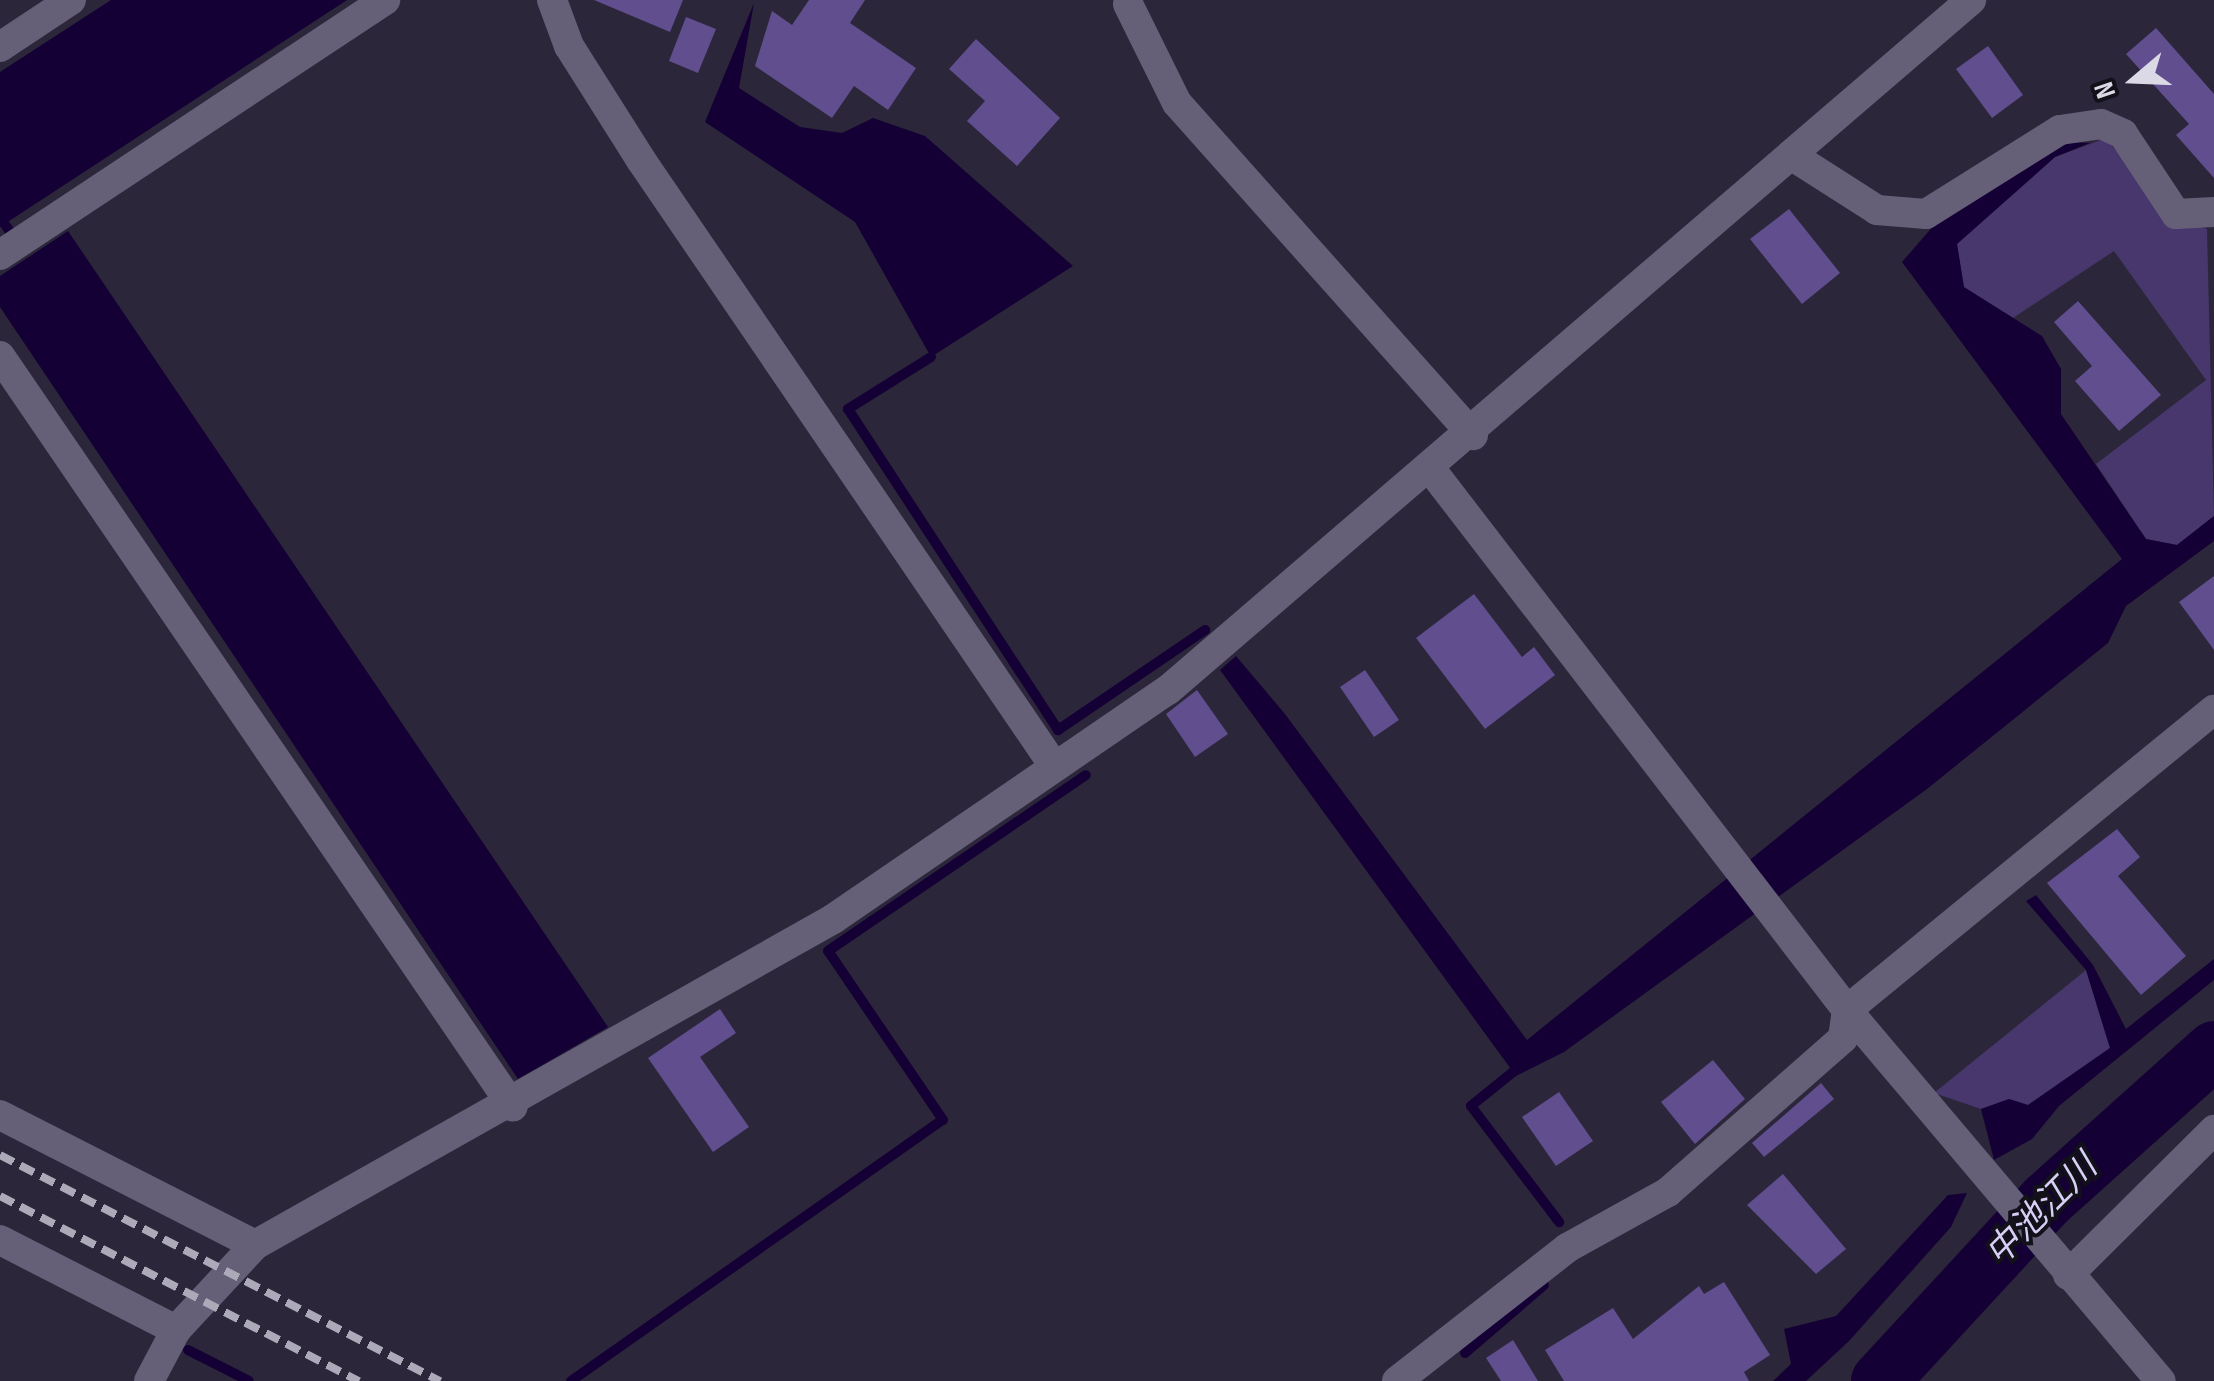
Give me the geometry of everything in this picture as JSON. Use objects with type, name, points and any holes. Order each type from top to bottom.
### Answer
[{"type":"street","points":[[0,47],[70,0]]},
{"type":"street","points":[[11,247],[384,0]]},
{"type":"street","points":[[552,0],[569,46],[641,160],[1054,766]]},
{"type":"street","points":[[150,1381],[176,1330],[255,1244],[514,1107],[833,918],[1168,690],[1433,472],[1972,0]]},
{"type":"street","points":[[1128,4],[1177,103],[1473,435]]},
{"type":"street","points":[[1791,155],[1877,210],[1926,214],[2060,130],[2101,124],[2123,134],[2176,214],[2214,212]]},
{"type":"street","points":[[0,356],[514,1107]]},
{"type":"street","points":[[1433,472],[1847,1010],[1999,1196],[2161,1381]]},
{"type":"street","points":[[1397,1381],[1567,1248],[1668,1192],[1842,1038],[1847,1010],[2214,710]]},
{"type":"street","points":[[0,1115],[255,1244]]},
{"type":"street","points":[[2068,1275],[2214,1130]]},
{"type":"street","points":[[0,1240],[176,1330]]},
{"type":"shaded area","points":[[111,0],[347,0],[0,227],[0,72]]},
{"type":"shaded area","points":[[754,3],[739,88],[800,127],[842,133],[873,118],[925,136],[1073,266],[931,357],[855,222],[705,122]]},
{"type":"shaded area","points":[[2106,138],[2168,216],[2207,229],[2214,516],[2177,545],[2146,539],[2096,464],[2206,380],[2114,251],[2013,318],[1964,288],[1957,244],[2055,157]]},
{"type":"shaded area","points":[[2069,142],[2090,143],[2055,157],[1957,244],[1964,287],[2042,336],[2061,369],[2061,414],[2146,539],[2177,545],[2214,516],[2214,541],[2126,606],[2108,643],[1927,789],[1564,1052],[1516,1076],[1220,670],[1236,656],[1285,714],[1527,1040],[2122,559],[1902,262],[1935,224]]},
{"type":"shaded area","points":[[68,231],[608,1027],[518,1079],[0,307],[0,276]]},
{"type":"shaded area","points":[[2036,895],[2093,965],[2126,1029],[2214,959],[2214,980],[2059,1106],[2032,1139],[1994,1160],[1981,1109],[2009,1099],[2028,1105],[2110,1048],[2086,970],[2026,901]]},
{"type":"shaded area","points":[[2086,970],[2110,1048],[2028,1105],[2009,1099],[1981,1109],[1934,1093]]},
{"type":"shaded area","points":[[1967,1193],[1951,1227],[1849,1341],[1806,1381],[1773,1381],[1791,1364],[1784,1329],[1836,1316],[1948,1195]]},
{"type":"building","points":[[594,0],[683,0],[670,32]]},
{"type":"building","points":[[809,0],[865,0],[850,23],[916,68],[888,110],[854,86],[832,118],[755,66],[772,11],[792,25]]},
{"type":"building","points":[[686,17],[716,29],[698,73],[669,61]]},
{"type":"building","points":[[2156,28],[2214,94],[2214,178],[2176,135],[2189,124],[2126,54]]},
{"type":"building","points":[[976,39],[1060,118],[1017,166],[967,121],[985,101],[949,69]]},
{"type":"building","points":[[1988,46],[2023,95],[1992,118],[1956,69]]},
{"type":"building","points":[[1789,209],[1840,273],[1802,304],[1750,239]]},
{"type":"building","points":[[2078,301],[2161,395],[2119,431],[2075,381],[2092,366],[2054,322]]},
{"type":"building","points":[[2214,576],[2214,650],[2179,602]]},
{"type":"building","points":[[1474,594],[1522,657],[1534,647],[1555,675],[1485,729],[1416,638]]},
{"type":"building","points":[[1365,670],[1399,720],[1374,737],[1340,687]]},
{"type":"building","points":[[1197,690],[1228,734],[1195,757],[1166,714]]},
{"type":"building","points":[[2117,829],[2140,857],[2118,876],[2186,956],[2141,995],[2047,883]]},
{"type":"building","points":[[720,1009],[736,1033],[700,1057],[749,1127],[713,1152],[648,1058]]},
{"type":"building","points":[[1713,1060],[1745,1099],[1695,1144],[1661,1102]]},
{"type":"building","points":[[1821,1083],[1834,1099],[1764,1157],[1752,1143]]},
{"type":"building","points":[[1559,1092],[1593,1141],[1556,1166],[1522,1117]]},
{"type":"building","points":[[1783,1174],[1846,1249],[1816,1274],[1747,1205]]},
{"type":"building","points":[[1724,1282],[1770,1355],[1744,1372],[1749,1381],[1564,1381],[1545,1350],[1613,1308],[1633,1339],[1699,1286],[1704,1294]]},
{"type":"building","points":[[1513,1340],[1538,1381],[1501,1381],[1486,1358]]},
{"type":"waterway","points":[[0,217],[16,241]]},
{"type":"waterway","points":[[931,357],[848,409],[1058,730],[1205,630]]},
{"type":"waterway","points":[[571,1381],[943,1120],[828,951],[1086,775]]},
{"type":"waterway","name":"中池江川","points":[[1880,1381],[2046,1201],[2214,1050]]},
{"type":"waterway","points":[[1513,1072],[1471,1106],[1559,1222]]},
{"type":"waterway","points":[[1465,1353],[1544,1285]]},
{"type":"waterway","points":[[188,1350],[249,1381]]},
{"type":"railway","points":[[0,1155],[440,1381]]},
{"type":"railway","points":[[0,1196],[359,1381]]}]
